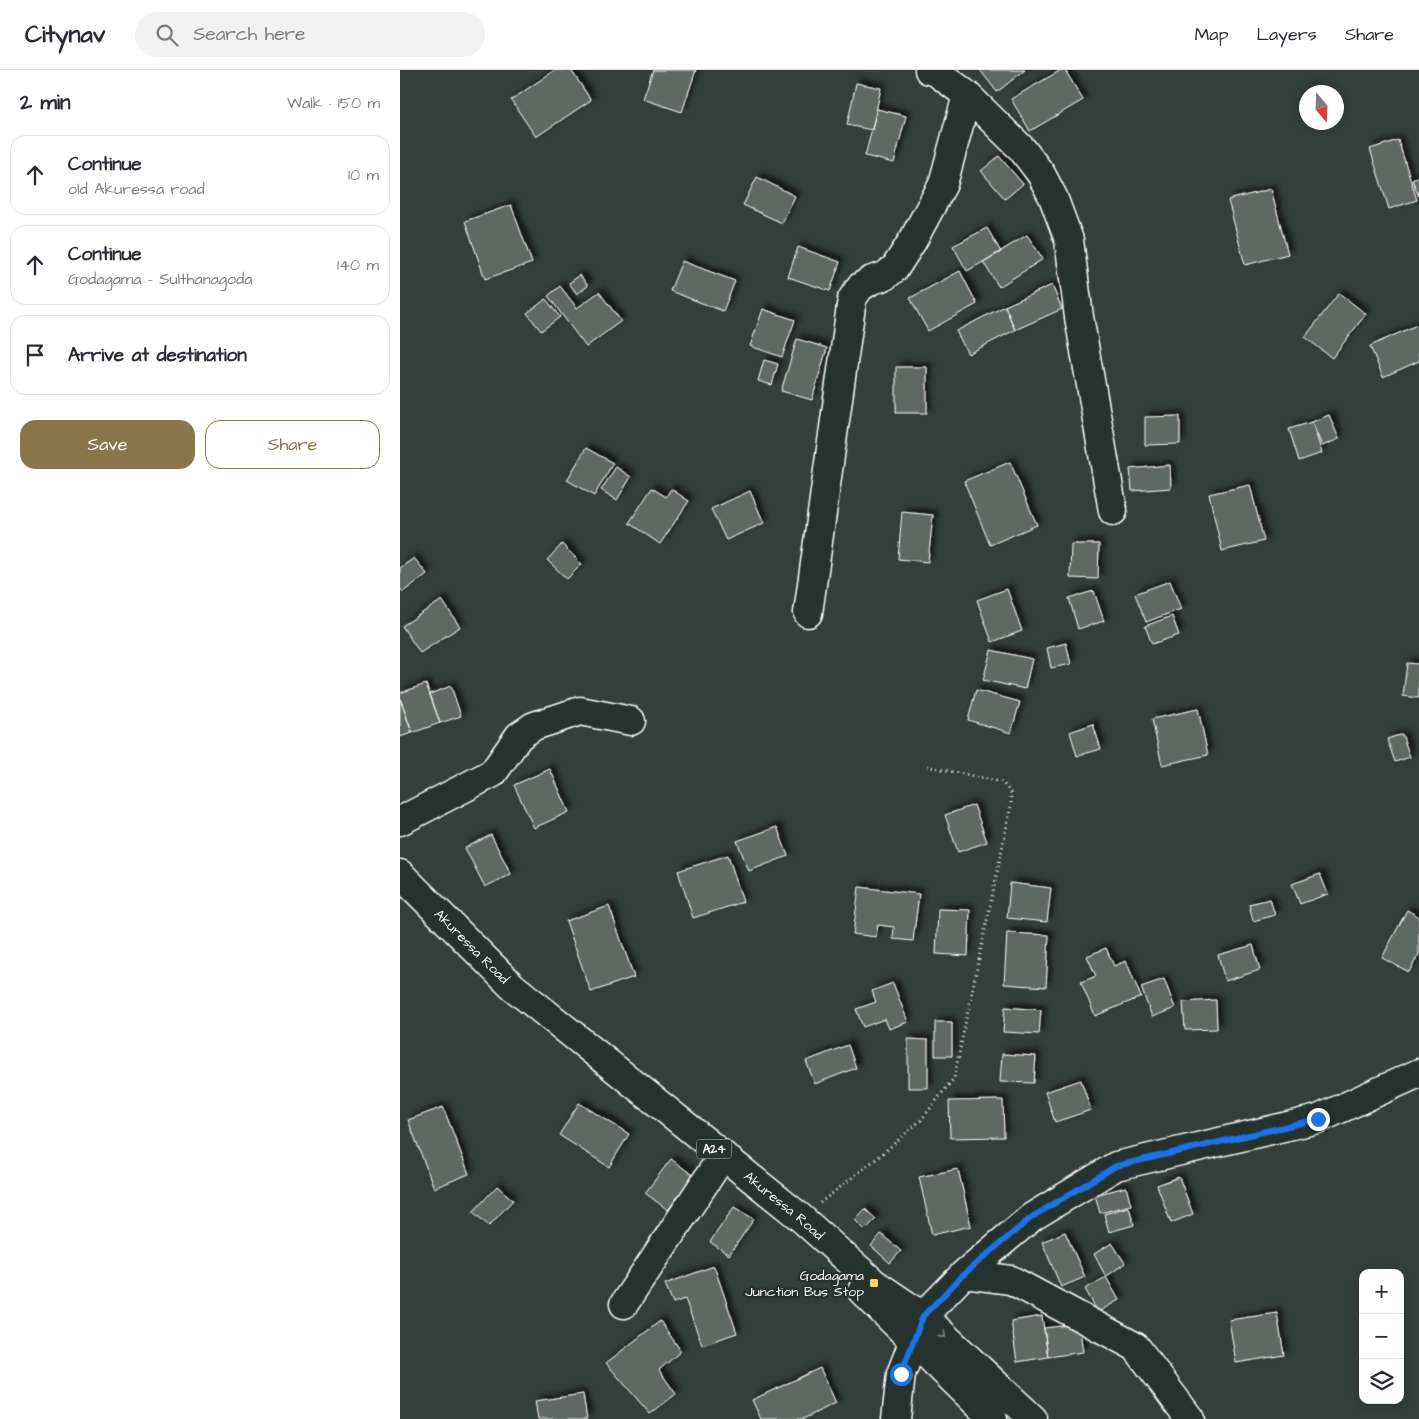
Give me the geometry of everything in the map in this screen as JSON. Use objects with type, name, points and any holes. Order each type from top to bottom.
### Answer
[{"type":"main road","points":[[933,70],[967,95],[1022,149],[1041,174],[1053,198],[1069,240],[1079,317],[1113,511]]},
{"type":"main road","points":[[808,613],[852,299],[860,287],[872,280],[885,276],[895,268],[913,240],[943,184],[967,95]]},
{"type":"main road","points":[[400,821],[494,772],[519,736],[534,726],[580,711],[631,721]]},
{"type":"main road","name":"Akuressa Road","points":[[400,874],[512,986],[801,1218],[874,1283],[918,1328],[993,1419]]},
{"type":"main road","name":"Akuressa Road","points":[[400,900],[489,989],[714,1169],[867,1295],[918,1328],[1033,1419]]},
{"type":"main road","points":[[896,1419],[901,1374],[918,1328],[964,1274],[1032,1217],[1116,1166],[1318,1119],[1419,1073]]},
{"type":"main road","points":[[624,1304],[714,1169]]},
{"type":"main road","points":[[964,1274],[1011,1280],[1136,1347],[1190,1419]]},
{"type":"path","points":[[801,1218],[881,1155],[921,1120],[954,1078],[1011,806],[1011,793],[1002,782],[926,766]]},
{"type":"building","points":[[555,70],[571,70],[591,100],[536,137],[511,100]]},
{"type":"building","points":[[653,70],[696,70],[682,112],[643,99]]},
{"type":"building","points":[[980,70],[1025,70],[997,92]]},
{"type":"building","points":[[1061,70],[1065,70],[1083,100],[1030,131],[1011,99]]},
{"type":"building","points":[[856,83],[881,88],[872,130],[847,125]]},
{"type":"building","points":[[877,109],[906,116],[894,163],[865,156]]},
{"type":"building","points":[[1398,140],[1417,200],[1389,209],[1370,149]]},
{"type":"building","points":[[999,156],[1023,184],[1005,199],[981,171]]},
{"type":"building","points":[[1419,176],[1419,197],[1412,179]]},
{"type":"building","points":[[757,177],[795,196],[782,223],[743,205]]},
{"type":"building","points":[[1271,189],[1288,254],[1245,265],[1228,200]]},
{"type":"building","points":[[511,205],[532,263],[485,279],[465,221]]},
{"type":"building","points":[[987,228],[1001,252],[967,271],[953,246]]},
{"type":"building","points":[[1027,235],[1043,259],[999,287],[983,262]]},
{"type":"building","points":[[798,247],[840,262],[830,291],[788,277]]},
{"type":"building","points":[[682,261],[735,281],[723,311],[670,291]]},
{"type":"building","points":[[960,271],[977,304],[928,331],[910,298]]},
{"type":"building","points":[[580,275],[588,286],[577,294],[569,283]]},
{"type":"building","points":[[1052,285],[1062,309],[1015,330],[1005,306]]},
{"type":"building","points":[[560,286],[577,308],[599,292],[621,321],[586,347],[548,296]]},
{"type":"building","points":[[1339,293],[1366,314],[1332,358],[1305,337]]},
{"type":"building","points":[[546,299],[560,317],[541,331],[527,313]]},
{"type":"building","points":[[1005,306],[1015,330],[968,354],[956,331]]},
{"type":"building","points":[[763,309],[795,320],[782,357],[750,346]]},
{"type":"building","points":[[1419,324],[1419,361],[1383,377],[1370,346]]},
{"type":"building","points":[[797,339],[827,348],[812,400],[781,391]]},
{"type":"building","points":[[764,360],[778,364],[772,385],[758,381]]},
{"type":"building","points":[[896,367],[927,367],[927,413],[896,413]]},
{"type":"building","points":[[1329,415],[1339,439],[1322,446],[1312,422]]},
{"type":"building","points":[[1180,416],[1180,444],[1145,445],[1145,417]]},
{"type":"building","points":[[1312,422],[1322,453],[1299,461],[1289,429]]},
{"type":"building","points":[[586,448],[613,463],[594,496],[567,480]]},
{"type":"building","points":[[1010,462],[1037,525],[990,545],[964,481]]},
{"type":"building","points":[[1170,465],[1171,488],[1132,491],[1130,469]]},
{"type":"building","points":[[616,467],[631,477],[617,500],[601,490]]},
{"type":"building","points":[[1250,485],[1264,541],[1222,551],[1209,494]]},
{"type":"building","points":[[652,488],[666,497],[671,489],[689,501],[660,544],[629,523]]},
{"type":"building","points":[[750,491],[764,523],[726,540],[711,509]]},
{"type":"building","points":[[902,512],[933,515],[928,562],[898,559]]},
{"type":"building","points":[[562,544],[582,564],[567,579],[547,560]]},
{"type":"building","points":[[1071,544],[1099,544],[1098,579],[1070,578]]},
{"type":"building","points":[[414,558],[427,574],[403,592],[400,588],[400,568]]},
{"type":"building","points":[[1170,581],[1181,609],[1146,622],[1135,594]]},
{"type":"building","points":[[1007,589],[1022,631],[992,642],[977,600]]},
{"type":"building","points":[[1094,591],[1104,621],[1078,629],[1069,598]]},
{"type":"building","points":[[442,600],[460,627],[420,653],[402,626]]},
{"type":"building","points":[[1172,616],[1179,635],[1152,644],[1145,626]]},
{"type":"building","points":[[1066,643],[1071,664],[1051,668],[1047,648]]},
{"type":"building","points":[[991,650],[1032,659],[1025,689],[983,680]]},
{"type":"building","points":[[1407,663],[1419,664],[1419,698],[1403,696]]},
{"type":"building","points":[[426,684],[440,723],[412,733],[400,693]]},
{"type":"building","points":[[451,686],[461,716],[440,723],[430,694]]},
{"type":"building","points":[[976,690],[1020,702],[1011,733],[968,720]]},
{"type":"building","points":[[400,698],[412,733],[400,737]]},
{"type":"building","points":[[1198,709],[1208,755],[1162,765],[1152,719]]},
{"type":"building","points":[[1093,724],[1101,749],[1077,756],[1070,732]]},
{"type":"building","points":[[1402,734],[1410,757],[1395,762],[1387,739]]},
{"type":"building","points":[[550,769],[569,812],[534,828],[514,785]]},
{"type":"building","points":[[974,805],[987,842],[958,852],[945,815]]},
{"type":"building","points":[[777,827],[788,856],[749,871],[737,841]]},
{"type":"building","points":[[491,835],[511,874],[485,887],[465,848]]},
{"type":"building","points":[[728,855],[743,902],[693,918],[678,871]]},
{"type":"building","points":[[1320,874],[1328,894],[1300,904],[1292,884]]},
{"type":"building","points":[[1010,883],[1051,888],[1047,922],[1007,918]]},
{"type":"building","points":[[859,887],[919,894],[913,941],[893,939],[894,927],[878,925],[876,937],[853,934]]},
{"type":"building","points":[[1270,899],[1275,915],[1253,921],[1249,904]]},
{"type":"building","points":[[609,906],[634,977],[591,992],[566,921]]},
{"type":"building","points":[[938,909],[970,910],[968,956],[936,954]]},
{"type":"building","points":[[1407,910],[1419,917],[1419,954],[1409,972],[1382,958]]},
{"type":"building","points":[[1007,933],[1049,935],[1046,987],[1004,984]]},
{"type":"building","points":[[1253,945],[1260,970],[1225,981],[1218,955]]},
{"type":"building","points":[[1106,948],[1114,966],[1126,961],[1141,997],[1095,1016],[1081,982],[1096,976],[1087,956]]},
{"type":"building","points":[[1164,979],[1175,1008],[1152,1017],[1141,987]]},
{"type":"building","points":[[893,983],[908,1022],[889,1029],[885,1019],[863,1027],[856,1009],[876,1002],[872,991]]},
{"type":"building","points":[[1216,1000],[1217,1029],[1185,1030],[1183,1002]]},
{"type":"building","points":[[1005,1007],[1041,1010],[1039,1034],[1003,1032]]},
{"type":"building","points":[[935,1022],[952,1022],[952,1056],[935,1056]]},
{"type":"building","points":[[908,1039],[928,1040],[928,1088],[908,1088]]},
{"type":"building","points":[[848,1045],[856,1068],[815,1084],[806,1061]]},
{"type":"building","points":[[1002,1054],[1036,1056],[1034,1083],[1000,1082]]},
{"type":"building","points":[[1081,1080],[1091,1110],[1055,1122],[1045,1092]]},
{"type":"building","points":[[1003,1100],[1004,1137],[950,1138],[949,1101]]},
{"type":"building","points":[[579,1103],[629,1134],[609,1167],[559,1135]]},
{"type":"building","points":[[443,1107],[469,1174],[434,1188],[408,1120]]},
{"type":"building","points":[[671,1159],[694,1176],[668,1210],[645,1193]]},
{"type":"building","points":[[958,1169],[971,1226],[932,1235],[919,1177]]},
{"type":"building","points":[[1179,1177],[1193,1214],[1171,1223],[1157,1185]]},
{"type":"building","points":[[497,1186],[513,1200],[489,1226],[473,1212]]},
{"type":"building","points":[[1126,1187],[1131,1205],[1100,1213],[1095,1195]]},
{"type":"building","points":[[734,1207],[754,1219],[729,1255],[710,1242]]},
{"type":"building","points":[[1129,1207],[1134,1225],[1109,1232],[1104,1214]]},
{"type":"building","points":[[865,1209],[876,1219],[865,1230],[855,1220]]},
{"type":"building","points":[[1065,1232],[1085,1277],[1061,1287],[1042,1242]]},
{"type":"building","points":[[881,1234],[901,1251],[890,1263],[871,1246]]},
{"type":"building","points":[[1112,1243],[1125,1263],[1106,1277],[1094,1254]]},
{"type":"building","points":[[714,1266],[737,1333],[702,1345],[685,1299],[673,1303],[665,1284]]},
{"type":"building","points":[[1106,1277],[1119,1300],[1098,1312],[1085,1289]]},
{"type":"building","points":[[1277,1313],[1284,1355],[1236,1363],[1229,1320]]},
{"type":"building","points":[[1042,1316],[1048,1357],[1017,1362],[1011,1321]]},
{"type":"building","points":[[660,1321],[681,1351],[659,1370],[676,1394],[650,1414],[606,1363]]},
{"type":"building","points":[[1079,1324],[1083,1352],[1048,1357],[1044,1328]]},
{"type":"building","points":[[820,1368],[836,1403],[803,1419],[761,1419],[752,1400]]},
{"type":"building","points":[[583,1394],[587,1419],[538,1419],[535,1401]]},
{"type":"place","name":"Godagama Junction Bus Stop","points":[[874,1283]]},
{"type":"route","points":[[901,1374],[923,1316],[964,1274],[1032,1217],[1116,1166],[1318,1119]]}]
